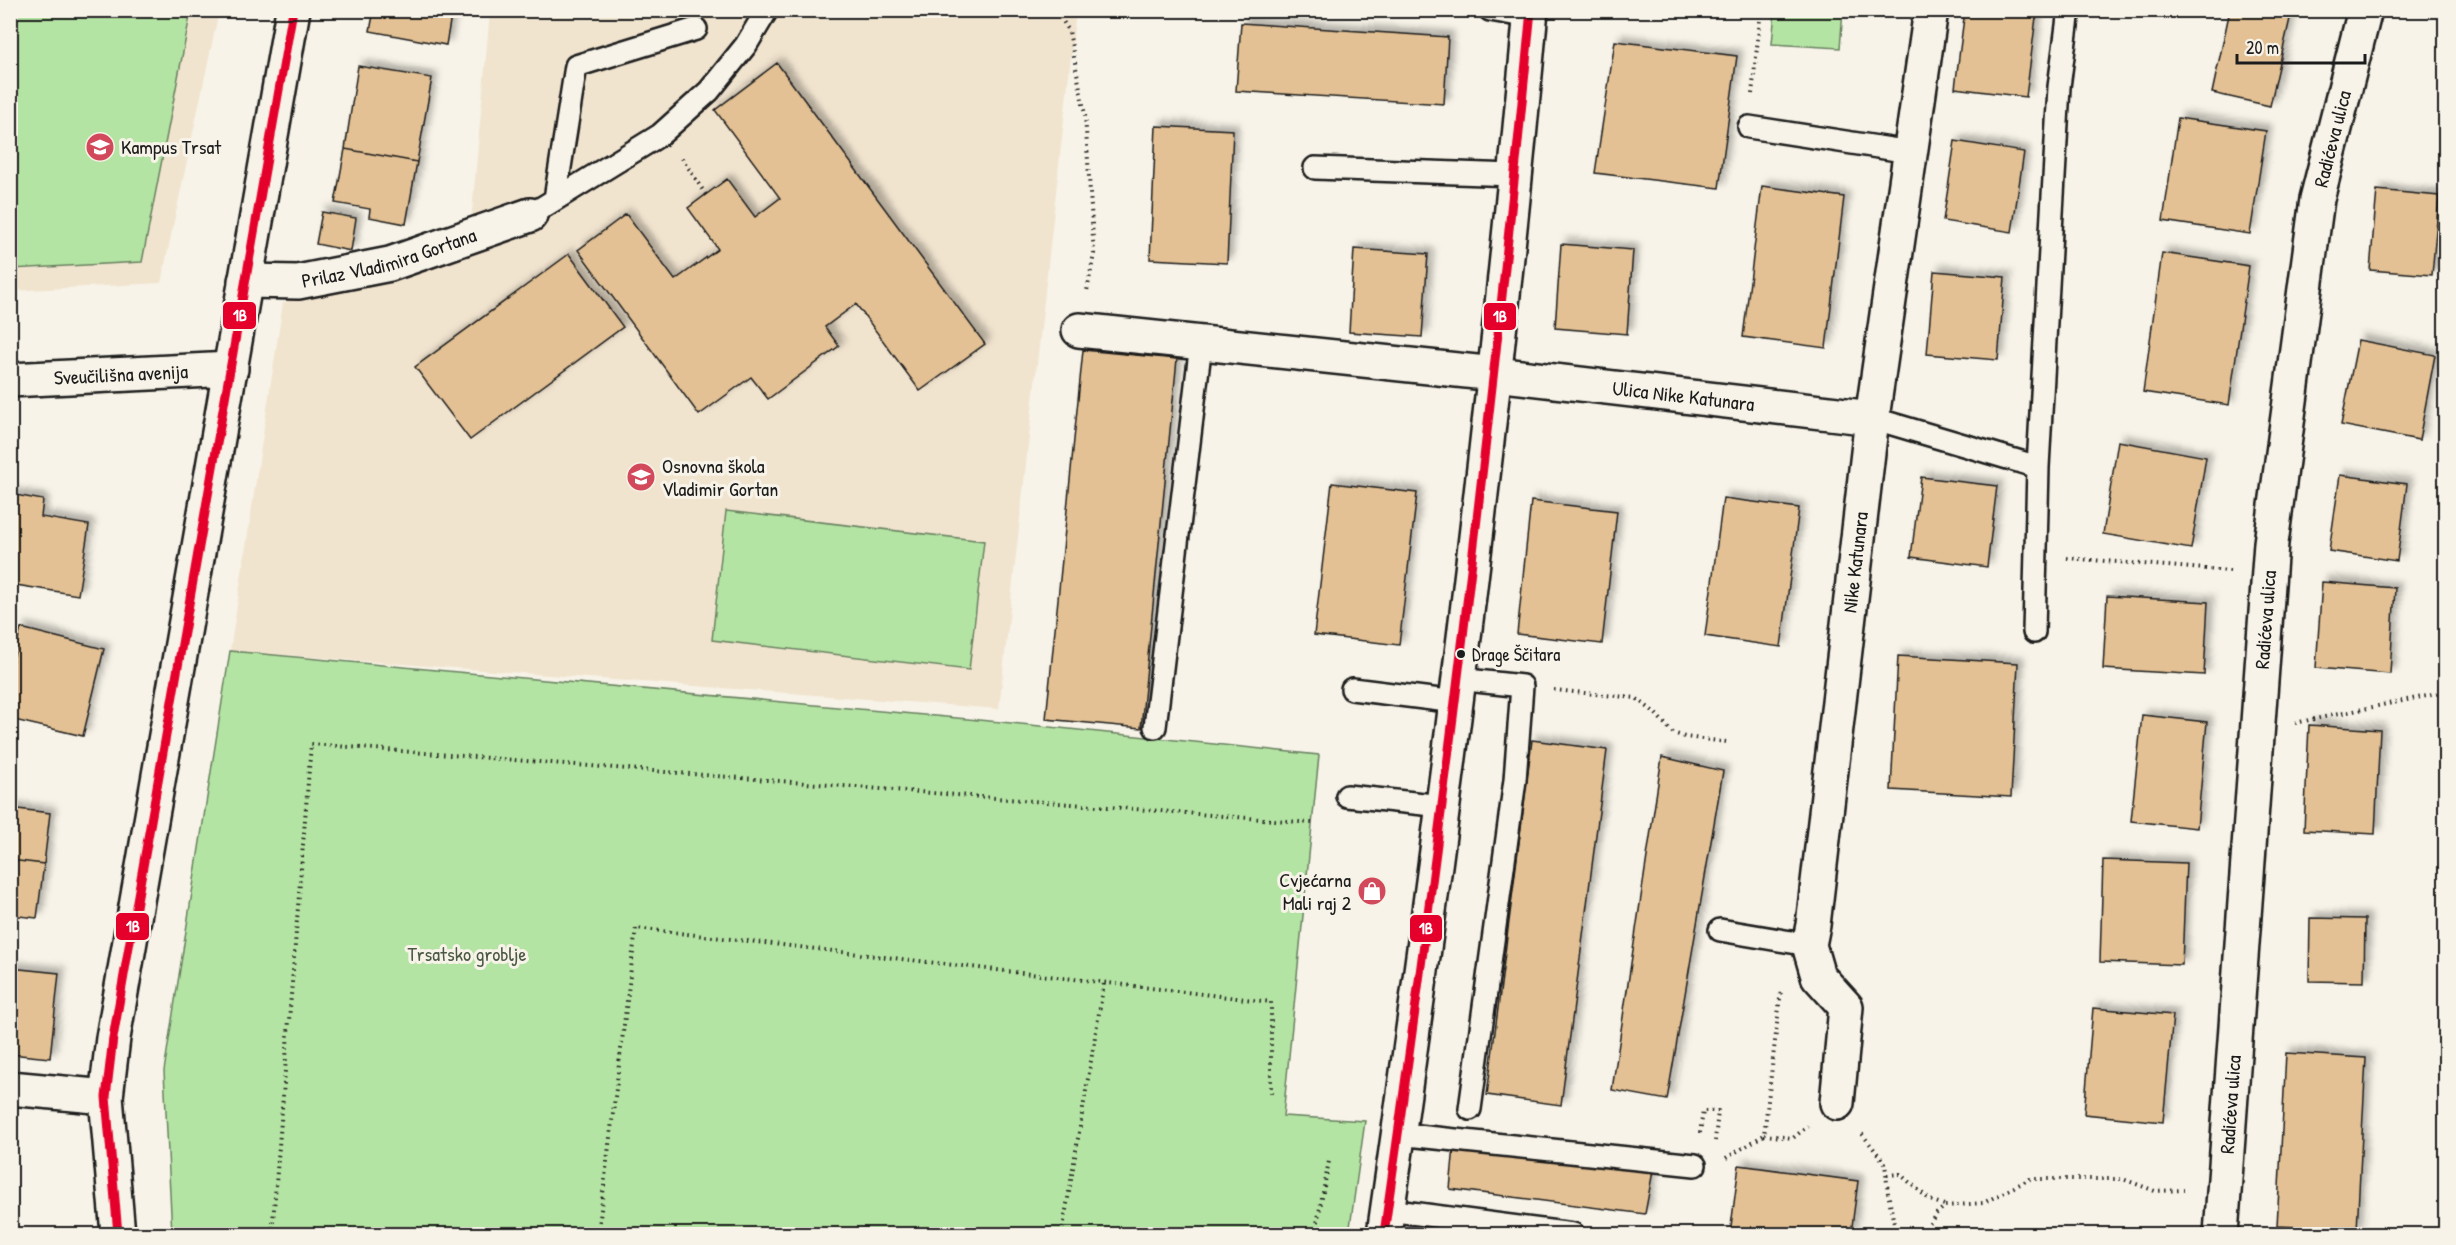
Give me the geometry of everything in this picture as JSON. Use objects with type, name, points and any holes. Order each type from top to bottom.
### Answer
[{"type":"street","points":[[118,1234],[106,1097],[116,1026],[293,10]]},
{"type":"street","name":"Nike Katunara","points":[[1837,1103],[1846,1007],[1818,976],[1798,943],[1814,926],[1872,418],[1931,10]]},
{"type":"street","name":"Radićeva ulica","points":[[2221,1234],[2271,543],[2317,199],[2365,10]]},
{"type":"street","points":[[1386,1222],[1457,690],[1494,374],[1530,14]]},
{"type":"street","name":"Prilaz Vladimira Gortana","points":[[245,281],[297,282],[390,264],[542,207]]},
{"type":"street","name":"Ulica Nike Katunara","points":[[1079,330],[1494,374],[1872,418]]},
{"type":"street","name":"Sveučilišna avenija","points":[[10,380],[231,369]]},
{"type":"street","points":[[10,1088],[106,1097]]},
{"type":"lane","points":[[542,207],[664,131],[709,91],[746,45],[767,10]]},
{"type":"lane","points":[[1490,10],[1530,14]]},
{"type":"lane","points":[[2034,632],[2037,467],[2059,87],[2068,10]]},
{"type":"lane","points":[[542,207],[576,66],[696,29]]},
{"type":"lane","points":[[1749,127],[1910,152]]},
{"type":"lane","points":[[1315,168],[1514,175]]},
{"type":"lane","points":[[1155,727],[1201,343]]},
{"type":"lane","points":[[1872,418],[2037,467]]},
{"type":"lane","points":[[1352,688],[1457,690],[1522,686],[1515,780],[1470,1109]]},
{"type":"lane","points":[[1347,796],[1443,806]]},
{"type":"lane","points":[[1720,930],[1798,943]]},
{"type":"lane","points":[[1398,1134],[1695,1165]]},
{"type":"lane","points":[[1386,1222],[1573,1234]]},
{"type":"path","points":[[1051,10],[1059,15],[1069,31],[1085,115],[1094,254],[1079,330]]},
{"type":"path","points":[[1059,15],[1074,10]]},
{"type":"path","points":[[1749,127],[1761,12],[1755,10]]},
{"type":"path","points":[[664,131],[706,195]]},
{"type":"path","points":[[2037,555],[2237,572]]},
{"type":"path","points":[[1522,686],[1636,698],[1655,713],[1673,733],[1685,737],[1727,742]]},
{"type":"path","points":[[2289,724],[2445,692]]},
{"type":"path","points":[[272,1234],[311,744],[1312,823]]},
{"type":"path","points":[[598,1234],[636,928],[1271,1002],[1270,1096]]},
{"type":"path","points":[[1747,1147],[1764,1135],[1798,943]]},
{"type":"path","points":[[1062,1234],[1104,983]]},
{"type":"path","points":[[1837,1103],[1885,1163],[1896,1234]]},
{"type":"path","points":[[1315,1234],[1329,1161]]},
{"type":"path","points":[[1887,1175],[1900,1174],[1930,1200],[1945,1206],[1983,1203],[2030,1179],[2122,1179],[2155,1191],[2192,1187]]},
{"type":"path","points":[[1923,1234],[1935,1214],[1945,1206]]},
{"type":"path","points":[[10,1233],[82,1228]]},
{"type":"shaded area","name":"Kampus Trsat","points":[[11,11],[219,11],[161,283],[11,291]]},
{"type":"shaded area","name":"Osnovna škola Vladimir Gortan","points":[[490,11],[1076,11],[999,709],[230,651],[283,303],[470,234]]},
{"type":"green space","name":"Kampus Trsat","points":[[11,10],[191,11],[142,262],[11,269]]},
{"type":"green space","points":[[1775,11],[1843,11],[1840,48],[1772,44]]},
{"type":"green space","points":[[726,511],[984,541],[969,670],[712,640]]},
{"type":"green space","name":"Trsatsko groblje","points":[[230,651],[1011,723],[1319,755],[1283,1116],[1365,1121],[1349,1234],[172,1234],[164,1071]]},
{"type":"building","points":[[374,10],[452,10],[446,45],[370,31]]},
{"type":"building","points":[[1965,10],[1984,10],[2036,17],[2026,97],[1955,88]]},
{"type":"building","points":[[2230,10],[2292,10],[2270,106],[2212,93]]},
{"type":"building","points":[[1241,23],[1448,37],[1444,104],[1236,91]]},
{"type":"building","points":[[1615,41],[1737,56],[1719,188],[1595,173]]},
{"type":"building","points":[[777,63],[985,344],[920,391],[856,304],[825,327],[839,346],[768,399],[751,377],[699,415],[578,250],[626,214],[675,280],[718,249],[688,208],[727,179],[755,217],[780,198],[715,110]]},
{"type":"building","points":[[358,66],[432,78],[417,162],[345,149]]},
{"type":"building","points":[[2178,118],[2266,131],[2250,234],[2163,221]]},
{"type":"building","points":[[1156,126],[1233,130],[1227,263],[1150,259]]},
{"type":"building","points":[[1955,141],[2024,152],[2012,232],[1943,221]]},
{"type":"building","points":[[345,149],[417,162],[406,224],[369,217],[370,209],[335,203]]},
{"type":"building","points":[[1762,186],[1844,197],[1826,348],[1743,337]]},
{"type":"building","points":[[2377,190],[2439,196],[2432,275],[2370,270]]},
{"type":"building","points":[[322,212],[356,218],[351,251],[316,244]]},
{"type":"building","points":[[1561,244],[1633,250],[1627,334],[1555,328]]},
{"type":"building","points":[[1354,249],[1428,254],[1422,337],[1349,332]]},
{"type":"building","points":[[2162,253],[2249,266],[2229,405],[2143,392]]},
{"type":"building","points":[[569,254],[623,327],[470,440],[415,367]]},
{"type":"building","points":[[1934,271],[2005,277],[1998,360],[1927,354]]},
{"type":"building","points":[[2358,340],[2435,355],[2419,440],[2341,425]]},
{"type":"building","points":[[1083,350],[1177,359],[1141,728],[1046,719]]},
{"type":"building","points":[[2118,441],[2206,457],[2191,549],[2103,534]]},
{"type":"building","points":[[2340,475],[2407,484],[2397,561],[2329,551]]},
{"type":"building","points":[[1921,477],[1997,486],[1987,567],[1911,557]]},
{"type":"building","points":[[1332,483],[1417,493],[1399,645],[1314,635]]},
{"type":"building","points":[[10,494],[43,500],[41,517],[89,525],[78,595],[10,584]]},
{"type":"building","points":[[1723,498],[1799,508],[1781,647],[1705,636]]},
{"type":"building","points":[[1531,501],[1617,511],[1602,644],[1517,634]]},
{"type":"building","points":[[2322,582],[2395,588],[2390,674],[2316,668]]},
{"type":"building","points":[[2107,596],[2208,602],[2204,675],[2103,669]]},
{"type":"building","points":[[21,628],[104,649],[83,736],[10,719],[10,671]]},
{"type":"building","points":[[1898,656],[2018,663],[2011,797],[1891,790]]},
{"type":"building","points":[[2142,715],[2207,722],[2197,828],[2131,821]]},
{"type":"building","points":[[2309,725],[2380,730],[2375,834],[2304,830]]},
{"type":"building","points":[[1532,740],[1607,750],[1561,1105],[1487,1095]]},
{"type":"building","points":[[1662,757],[1723,771],[1667,1100],[1612,1090]]},
{"type":"building","points":[[10,808],[50,813],[44,864],[10,860]]},
{"type":"building","points":[[10,860],[44,864],[37,918],[10,915]]},
{"type":"building","points":[[2103,860],[2186,863],[2182,965],[2100,962]]},
{"type":"building","points":[[2310,918],[2365,919],[2364,982],[2309,981]]},
{"type":"building","points":[[10,968],[59,973],[50,1058],[10,1054]]},
{"type":"building","points":[[2093,1008],[2173,1015],[2163,1122],[2084,1114]]},
{"type":"building","points":[[2286,1053],[2366,1058],[2357,1230],[2277,1226]]},
{"type":"building","points":[[1454,1147],[1653,1171],[1645,1214],[1450,1189]]},
{"type":"building","points":[[1739,1165],[1858,1181],[1851,1234],[1730,1234]]},
{"type":"transit line","name":"1B","points":[[118,1234],[106,1097],[113,1038],[293,10]]},
{"type":"transit line","name":"1B","points":[[1384,1234],[1465,623],[1500,317],[1531,10]]},
{"type":"place","name":"Kampus Trsat","points":[[100,147]]},
{"type":"place","name":"Osnovna škola Vladimir Gortan","points":[[641,477]]},
{"type":"place","name":"Drage Ščitara","points":[[1461,654]]},
{"type":"place","name":"Cvjećarna Mali raj 2","points":[[1372,891]]}]
